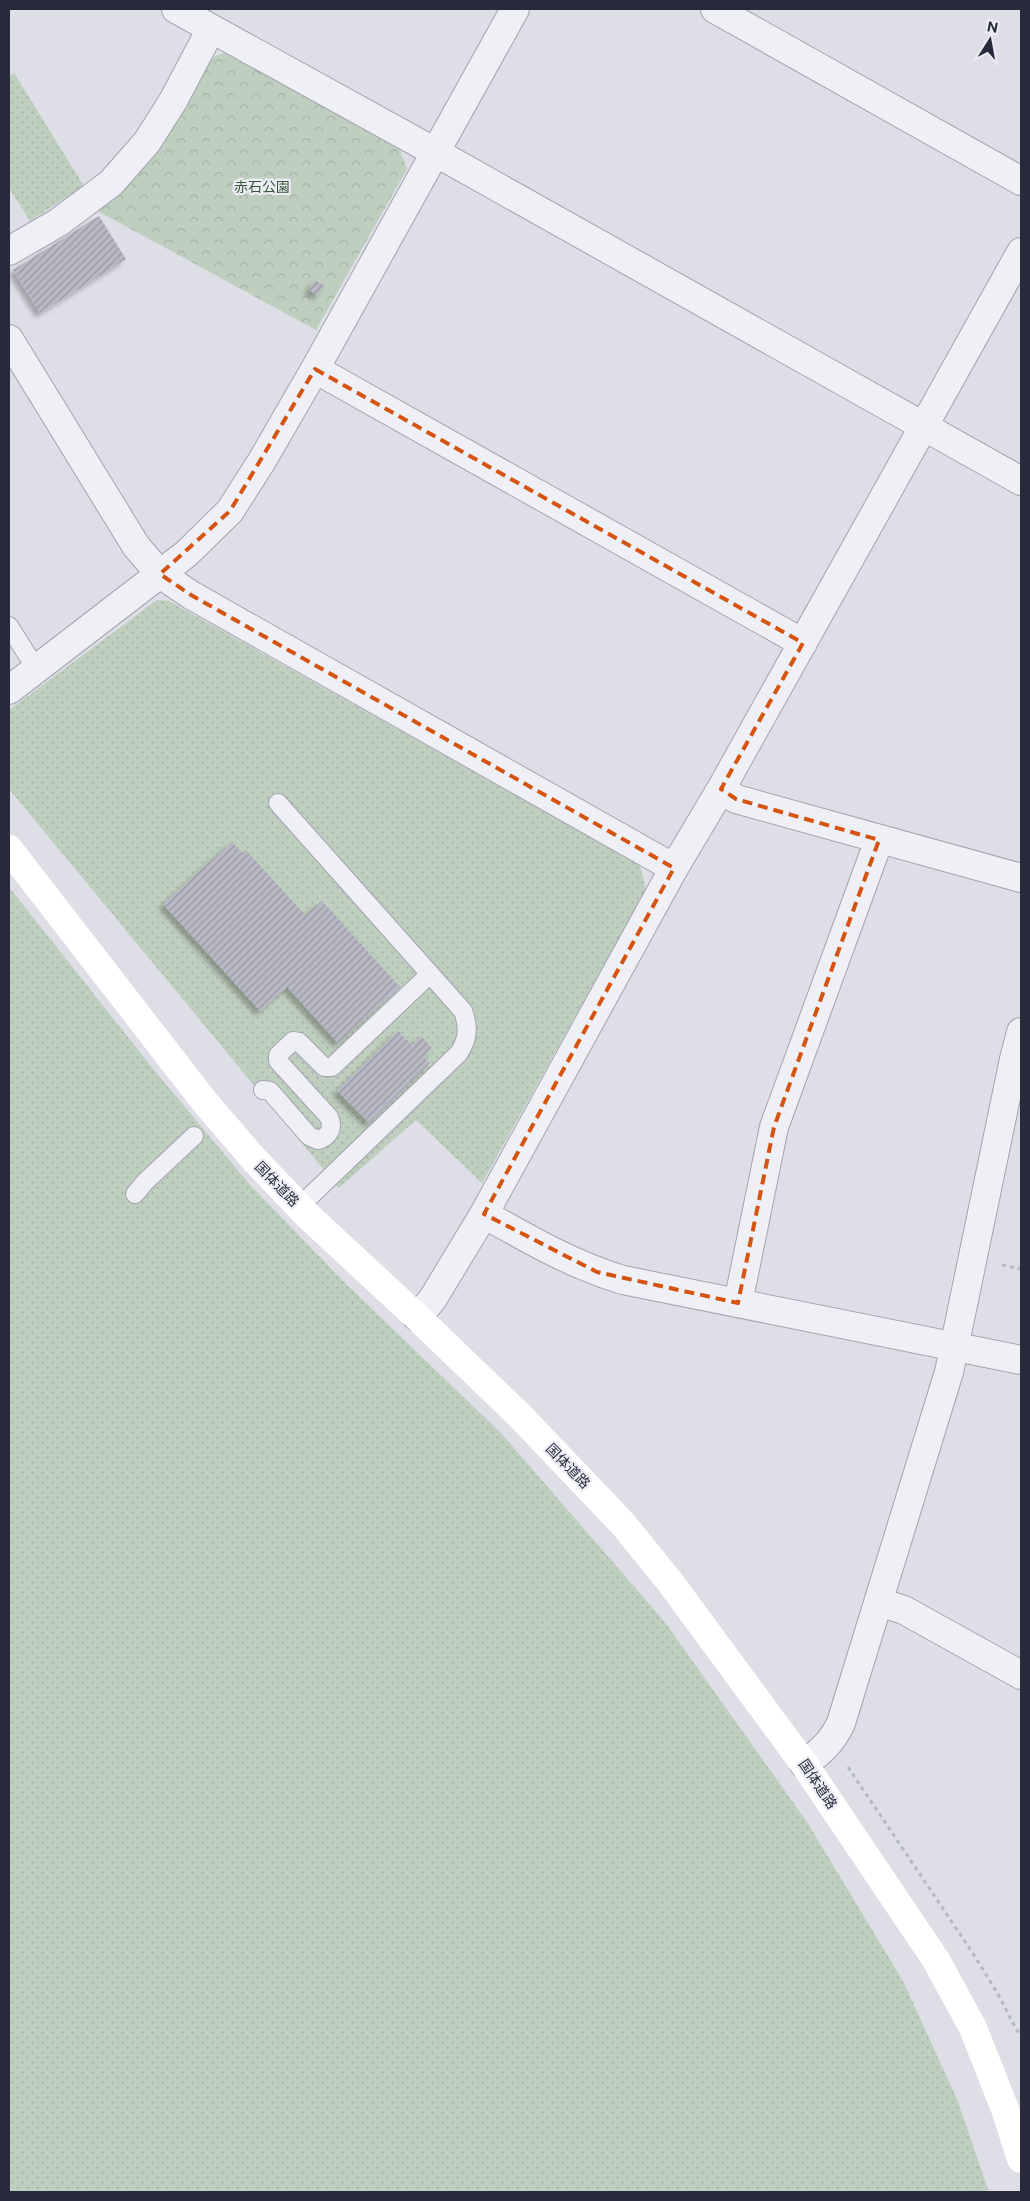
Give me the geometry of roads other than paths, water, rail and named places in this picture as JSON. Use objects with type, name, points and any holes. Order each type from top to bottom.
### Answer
[{"type":"street","points":[[176,9],[1021,481]]},
{"type":"street","points":[[9,690],[186,554],[230,511],[263,459],[315,369],[515,9]]},
{"type":"street","points":[[715,9],[1021,181]]},
{"type":"street","points":[[9,251],[59,222],[111,183],[147,142],[173,101],[211,29]]},
{"type":"street","points":[[417,1317],[432,1300],[484,1214],[674,868],[721,789],[1021,252]]},
{"type":"street","points":[[9,339],[136,546],[160,574],[191,595],[674,868]]},
{"type":"street","points":[[315,369],[803,642]]},
{"type":"street","points":[[721,789],[736,799],[1021,878]]},
{"type":"street","points":[[738,1303],[774,1127],[879,840]]},
{"type":"street","name":"国体道路","points":[[9,849],[204,1101],[252,1157],[299,1207],[518,1414],[624,1524],[715,1640],[804,1764],[936,1960],[1013,2106],[1021,2160]]},
{"type":"street","points":[[804,1764],[824,1750],[841,1723],[879,1602],[954,1346],[1021,1032]]},
{"type":"street","points":[[484,1214],[551,1252],[597,1272],[623,1280],[1021,1360]]},
{"type":"street","points":[[879,1602],[904,1610],[1021,1675]]},
{"type":"lane","points":[[9,626],[38,668]]},
{"type":"lane","points":[[278,803],[463,1011],[468,1025],[465,1043],[459,1053],[299,1207]]},
{"type":"lane","points":[[263,1090],[270,1091],[309,1136],[318,1140],[325,1138],[331,1129],[332,1123],[329,1117],[278,1061],[278,1055],[293,1041],[299,1042],[324,1067],[332,1067],[430,974]]},
{"type":"lane","points":[[135,1194],[145,1182],[194,1136]]},
{"type":"park label","name":"赤石公園","points":[[262,187]]}]
